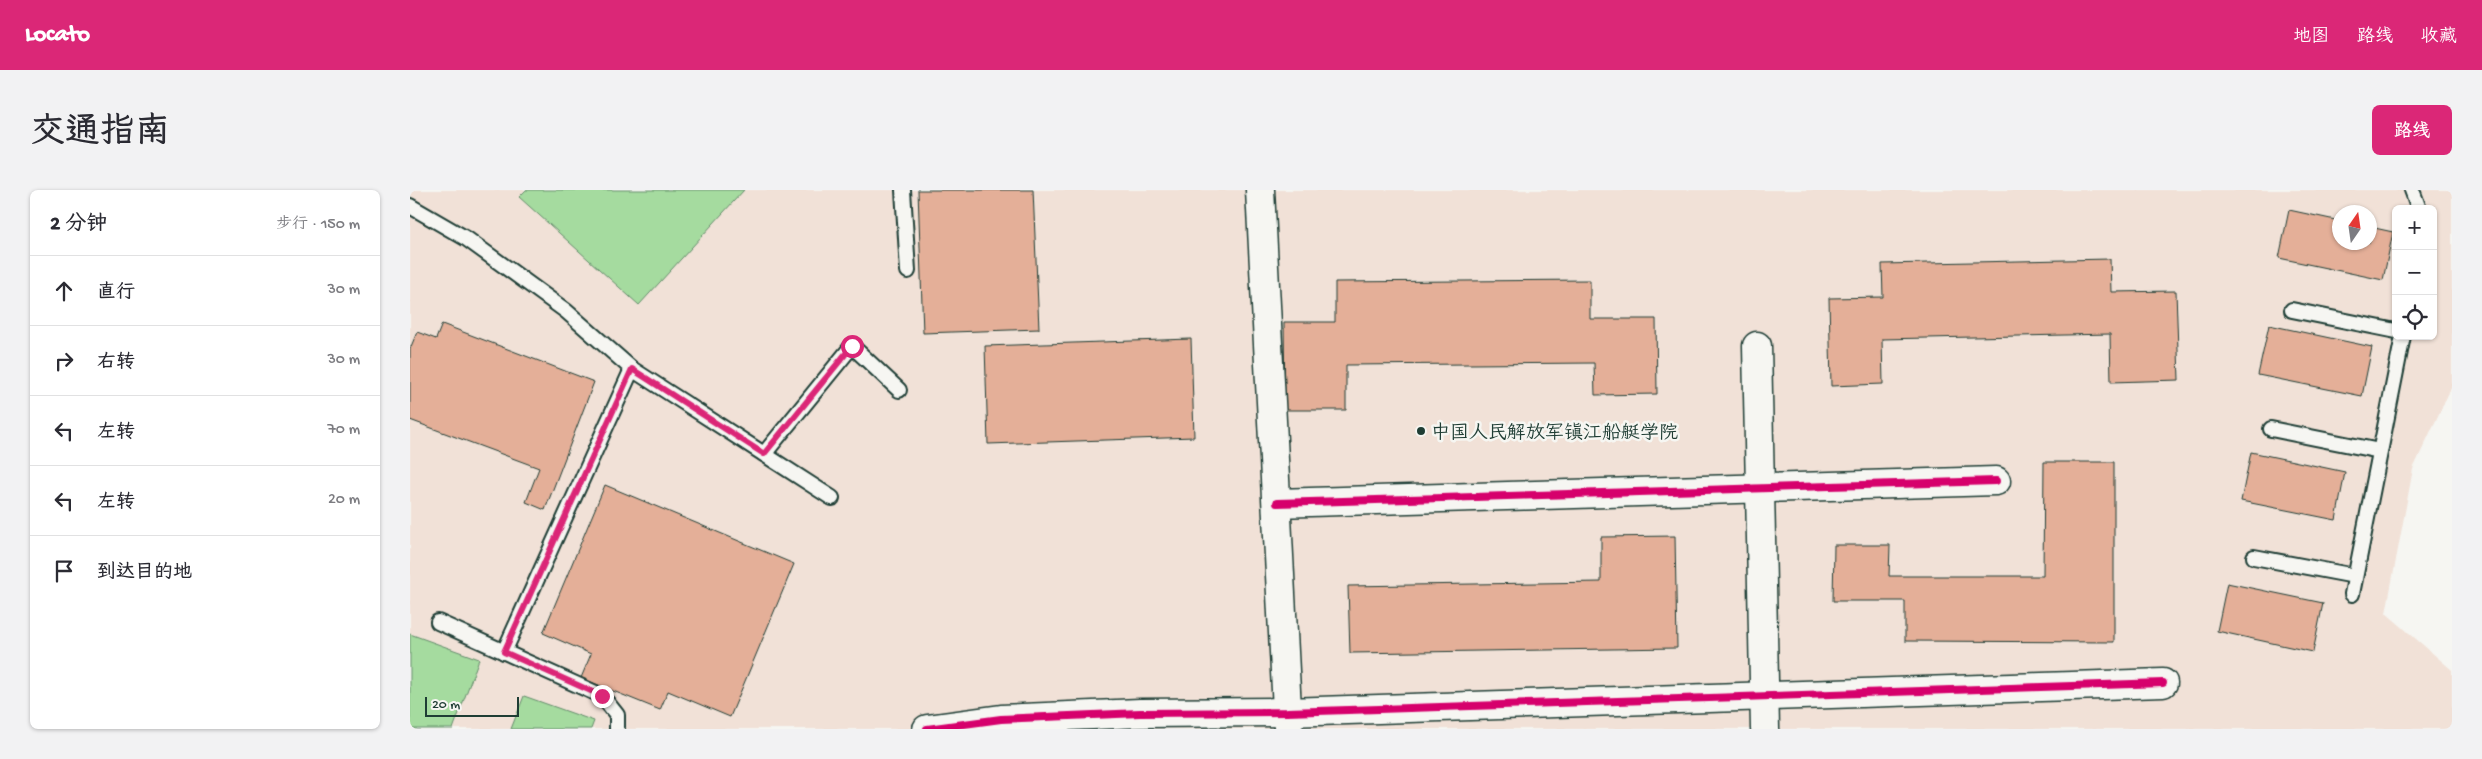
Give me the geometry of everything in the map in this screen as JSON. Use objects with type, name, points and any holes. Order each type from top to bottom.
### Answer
[{"type":"street","points":[[1260,190],[1288,720]]},
{"type":"street","points":[[1757,346],[1765,729]]},
{"type":"street","points":[[1277,504],[1996,481]]},
{"type":"street","points":[[927,729],[1001,719],[1140,713],[1288,720],[1764,696],[2163,683]]},
{"type":"lane","points":[[903,190],[908,272]]},
{"type":"lane","points":[[2412,190],[2417,205]]},
{"type":"lane","points":[[410,206],[467,239],[566,311],[632,369],[832,498]]},
{"type":"lane","points":[[2292,310],[2392,330]]},
{"type":"lane","points":[[2352,594],[2402,340]]},
{"type":"lane","points":[[764,454],[852,346],[899,390]]},
{"type":"lane","points":[[504,652],[632,369]]},
{"type":"lane","points":[[2271,429],[2380,451]]},
{"type":"lane","points":[[2254,557],[2355,576]]},
{"type":"lane","points":[[438,622],[602,696],[616,715],[617,729]]},
{"type":"shaded area","name":"中国人民解放军镇江船艇学院","points":[[410,190],[2452,190],[2452,386],[2413,469],[2386,613],[2452,670],[2452,729],[410,729]]},
{"type":"green space","points":[[526,190],[744,190],[639,305],[519,197]]},
{"type":"green space","points":[[410,634],[479,659],[453,729],[410,729]]},
{"type":"green space","points":[[524,696],[594,721],[591,729],[511,729]]},
{"type":"building","points":[[918,190],[1033,190],[1039,329],[923,333]]},
{"type":"building","points":[[2289,210],[2332,219],[2332,250],[2377,250],[2377,229],[2392,232],[2383,280],[2279,258]]},
{"type":"building","points":[[2110,259],[2111,292],[2176,291],[2179,380],[2111,382],[2110,334],[1882,339],[1883,384],[1831,386],[1829,298],[1883,297],[1882,264]]},
{"type":"building","points":[[1590,280],[1590,319],[1656,319],[1657,394],[1595,395],[1594,363],[1346,365],[1346,410],[1285,410],[1284,322],[1335,322],[1335,282]]},
{"type":"building","points":[[442,324],[594,382],[545,510],[526,502],[539,468],[410,420],[410,349],[417,332],[436,339]]},
{"type":"building","points":[[2269,325],[2372,347],[2362,396],[2258,375]]},
{"type":"building","points":[[1191,339],[1194,437],[988,444],[985,346]]},
{"type":"building","points":[[2251,452],[2345,472],[2336,520],[2241,501]]},
{"type":"building","points":[[2044,462],[2114,462],[2114,642],[1905,641],[1905,601],[1833,601],[1834,545],[1890,545],[1889,576],[2043,576]]},
{"type":"building","points":[[605,485],[794,564],[730,717],[668,691],[660,710],[581,678],[591,654],[543,633]]},
{"type":"building","points":[[1675,536],[1677,648],[1350,653],[1348,586],[1601,582],[1601,537]]},
{"type":"building","points":[[2227,583],[2323,603],[2313,652],[2217,631]]},
{"type":"cycle path","points":[[1277,503],[1996,481]]},
{"type":"cycle path","points":[[927,729],[1001,719],[1140,713],[1287,712],[2163,683]]},
{"type":"place","name":"中国人民解放军镇江船艇学院","points":[[1421,431]]},
{"type":"route","points":[[602,696],[504,652],[632,369],[764,454],[852,346]]}]
